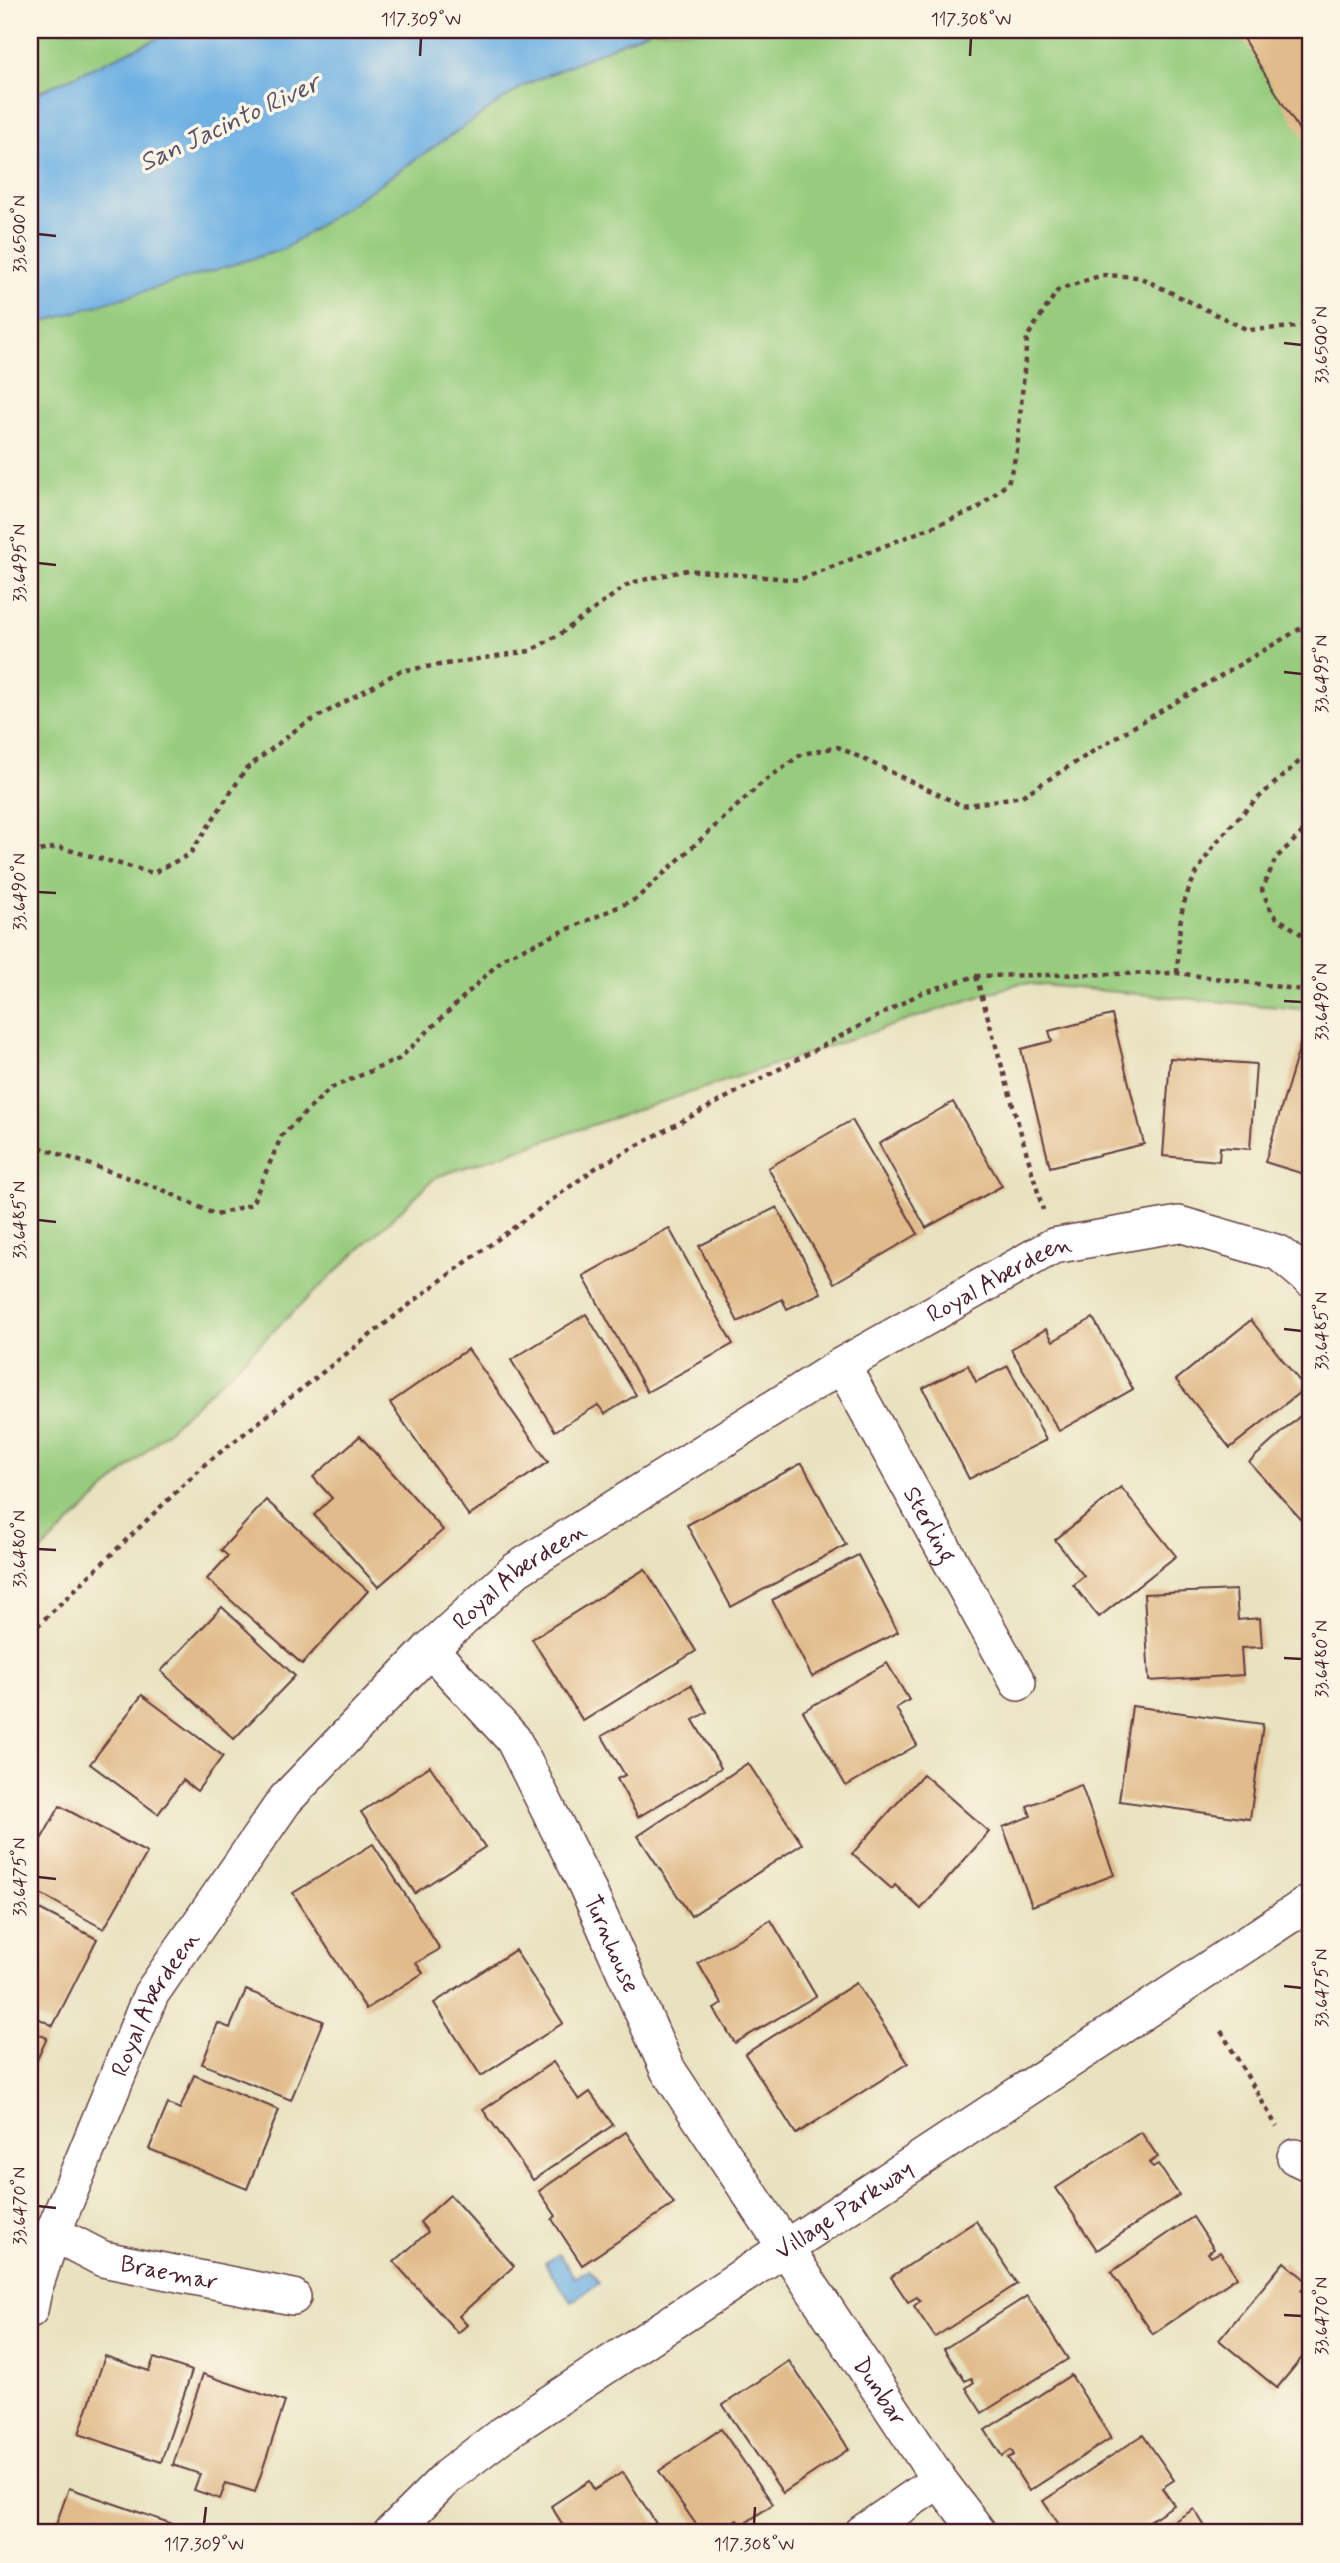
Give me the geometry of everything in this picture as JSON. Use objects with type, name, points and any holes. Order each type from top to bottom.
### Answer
[{"type":"street","name":"Royal Aberdeen","points":[[30,2311],[52,2233],[152,1994],[285,1800],[430,1649],[516,1570],[842,1366],[1053,1246],[1179,1224],[1279,1252],[1310,1279]]},
{"type":"street","name":"Sterling","points":[[842,1366],[1018,1683]]},
{"type":"street","name":"Turnhouse","points":[[430,1649],[513,1739],[586,1885],[668,2070],[784,2248]]},
{"type":"street","name":"Village Parkway","points":[[391,2533],[448,2476],[503,2434],[1310,1902]]},
{"type":"street","name":"Braemar","points":[[52,2233],[103,2259],[293,2297]]},
{"type":"street","name":"Dunbar","points":[[784,2248],[806,2277],[939,2480],[979,2533]]},
{"type":"street","points":[[862,2533],[939,2480]]},
{"type":"path","points":[[30,853],[58,847],[153,873],[190,854],[246,769],[298,728],[400,671],[530,651],[560,634],[630,583],[687,570],[799,580],[977,509],[1007,483],[1017,451],[1027,337],[1058,290],[1102,275],[1139,277],[1248,330],[1310,324]]},
{"type":"path","points":[[30,1144],[161,1189],[216,1215],[253,1204],[282,1135],[331,1088],[399,1059],[505,957],[636,899],[763,782],[802,754],[838,747],[963,806],[1022,796],[1310,623]]},
{"type":"path","points":[[1177,973],[1183,906],[1196,872],[1238,817],[1310,752]]},
{"type":"path","points":[[1310,825],[1276,858],[1262,890],[1273,915],[1310,938]]},
{"type":"path","points":[[30,1633],[204,1465],[432,1287],[597,1167],[920,993],[976,976],[1177,973],[1310,991]]},
{"type":"path","points":[[976,976],[1053,1246]]},
{"type":"path","points":[[1221,2031],[1302,2160]]},
{"type":"green space","points":[[30,30],[1310,30],[1310,1010],[1020,983],[436,1177],[30,1561]]},
{"type":"water","name":"San Jacinto River","points":[[176,30],[650,30],[525,85],[284,249],[30,326],[30,96]]},
{"type":"water","points":[[559,2254],[575,2278],[589,2269],[599,2283],[571,2302],[545,2263]]},
{"type":"building","points":[[1238,30],[1310,30],[1310,148]]},
{"type":"building","points":[[1112,1015],[1144,1144],[1050,1167],[1021,1049],[1052,1041],[1049,1031]]},
{"type":"building","points":[[1302,1039],[1310,1042],[1310,1176],[1265,1162]]},
{"type":"building","points":[[1170,1058],[1256,1064],[1250,1149],[1220,1147],[1219,1161],[1163,1156]]},
{"type":"building","points":[[953,1102],[1002,1186],[926,1228],[879,1144]]},
{"type":"building","points":[[852,1120],[918,1234],[834,1283],[768,1168]]},
{"type":"building","points":[[777,1207],[821,1293],[787,1309],[782,1299],[738,1322],[699,1246]]},
{"type":"building","points":[[669,1228],[733,1344],[647,1392],[583,1276]]},
{"type":"building","points":[[586,1314],[636,1395],[605,1414],[598,1405],[555,1431],[511,1360]]},
{"type":"building","points":[[1093,1318],[1133,1389],[1059,1431],[1011,1349],[1046,1329],[1053,1341]]},
{"type":"building","points":[[1251,1320],[1305,1388],[1230,1448],[1176,1380]]},
{"type":"building","points":[[468,1349],[548,1462],[469,1516],[390,1403]]},
{"type":"building","points":[[968,1365],[976,1382],[1008,1366],[1046,1440],[969,1479],[923,1388]]},
{"type":"building","points":[[1310,1407],[1310,1526],[1309,1528],[1249,1462]]},
{"type":"building","points":[[360,1436],[443,1530],[378,1587],[314,1515],[332,1498],[313,1477]]},
{"type":"building","points":[[802,1463],[846,1545],[731,1607],[687,1525]]},
{"type":"building","points":[[1121,1487],[1176,1556],[1099,1617],[1073,1585],[1084,1576],[1055,1540]]},
{"type":"building","points":[[266,1500],[368,1591],[302,1664],[207,1579],[228,1556],[221,1550]]},
{"type":"building","points":[[858,1555],[898,1632],[812,1677],[772,1600]]},
{"type":"building","points":[[645,1569],[696,1651],[583,1721],[532,1639]]},
{"type":"building","points":[[1236,1590],[1238,1620],[1260,1618],[1262,1647],[1241,1648],[1243,1675],[1149,1681],[1144,1594]]},
{"type":"building","points":[[222,1607],[295,1676],[234,1739],[161,1671]]},
{"type":"building","points":[[887,1663],[909,1700],[896,1708],[917,1745],[846,1786],[803,1711]]},
{"type":"building","points":[[691,1685],[707,1712],[693,1720],[721,1768],[638,1817],[617,1779],[625,1775],[602,1736]]},
{"type":"building","points":[[142,1695],[223,1756],[197,1791],[183,1780],[158,1814],[90,1764]]},
{"type":"building","points":[[1132,1706],[1263,1724],[1250,1819],[1119,1801]]},
{"type":"building","points":[[748,1763],[802,1844],[691,1916],[638,1836]]},
{"type":"building","points":[[430,1766],[485,1847],[415,1893],[361,1812]]},
{"type":"building","points":[[923,1774],[989,1832],[921,1909],[895,1885],[892,1889],[852,1854]]},
{"type":"building","points":[[1081,1785],[1114,1875],[1032,1906],[1003,1827],[1031,1816],[1027,1806]]},
{"type":"building","points":[[60,1806],[147,1853],[104,1929],[30,1888],[30,1859]]},
{"type":"building","points":[[373,1844],[440,1949],[416,1963],[423,1973],[366,2009],[293,1893]]},
{"type":"building","points":[[30,1904],[97,1939],[53,2026],[30,2014]]},
{"type":"building","points":[[771,1920],[816,1996],[735,2043],[714,2009],[722,2004],[698,1963]]},
{"type":"building","points":[[515,1950],[563,2023],[481,2076],[434,2003]]},
{"type":"building","points":[[856,1983],[908,2063],[796,2134],[745,2054]]},
{"type":"building","points":[[246,1990],[323,2021],[291,2100],[202,2064],[218,2023],[230,2028]]},
{"type":"building","points":[[30,2030],[47,2038],[30,2075]]},
{"type":"building","points":[[553,2062],[579,2100],[590,2092],[613,2125],[533,2180],[483,2110]]},
{"type":"building","points":[[194,2075],[279,2110],[247,2189],[149,2149],[168,2104],[180,2109]]},
{"type":"building","points":[[626,2132],[674,2204],[582,2265],[552,2219],[556,2216],[539,2191]]},
{"type":"building","points":[[1141,2132],[1158,2157],[1149,2163],[1153,2167],[1158,2164],[1179,2195],[1097,2250],[1056,2188]]},
{"type":"building","points":[[450,2195],[514,2266],[459,2316],[467,2325],[458,2333],[394,2262],[428,2232],[420,2222]]},
{"type":"building","points":[[1193,2217],[1214,2249],[1208,2253],[1211,2257],[1220,2252],[1237,2277],[1153,2334],[1111,2272]]},
{"type":"building","points":[[976,2221],[1017,2284],[935,2337],[914,2306],[920,2301],[917,2297],[908,2302],[891,2277]]},
{"type":"building","points":[[1284,2262],[1308,2282],[1301,2290],[1305,2293],[1310,2288],[1310,2348],[1277,2388],[1219,2340]]},
{"type":"building","points":[[1027,2296],[1068,2359],[982,2413],[966,2388],[974,2382],[971,2378],[965,2381],[944,2349]]},
{"type":"building","points":[[105,2356],[149,2371],[154,2358],[192,2371],[161,2462],[79,2434]]},
{"type":"building","points":[[789,2361],[849,2449],[783,2493],[723,2405]]},
{"type":"building","points":[[203,2374],[285,2402],[255,2492],[226,2483],[220,2499],[194,2490],[200,2474],[173,2465]]},
{"type":"building","points":[[1071,2375],[1111,2438],[1029,2491],[1008,2458],[1014,2455],[1011,2450],[1002,2456],[985,2430]]},
{"type":"building","points":[[721,2429],[773,2504],[741,2526],[737,2520],[732,2523],[738,2531],[735,2533],[702,2533],[659,2471]]},
{"type":"building","points":[[1143,2435],[1174,2480],[1162,2488],[1174,2505],[1131,2533],[1073,2533],[1071,2530],[1065,2533],[1043,2501]]},
{"type":"building","points":[[623,2472],[662,2533],[568,2533],[551,2506],[589,2481],[594,2490]]},
{"type":"building","points":[[69,2488],[187,2529],[186,2533],[53,2533]]},
{"type":"building","points":[[1194,2509],[1209,2533],[1155,2533]]}]
